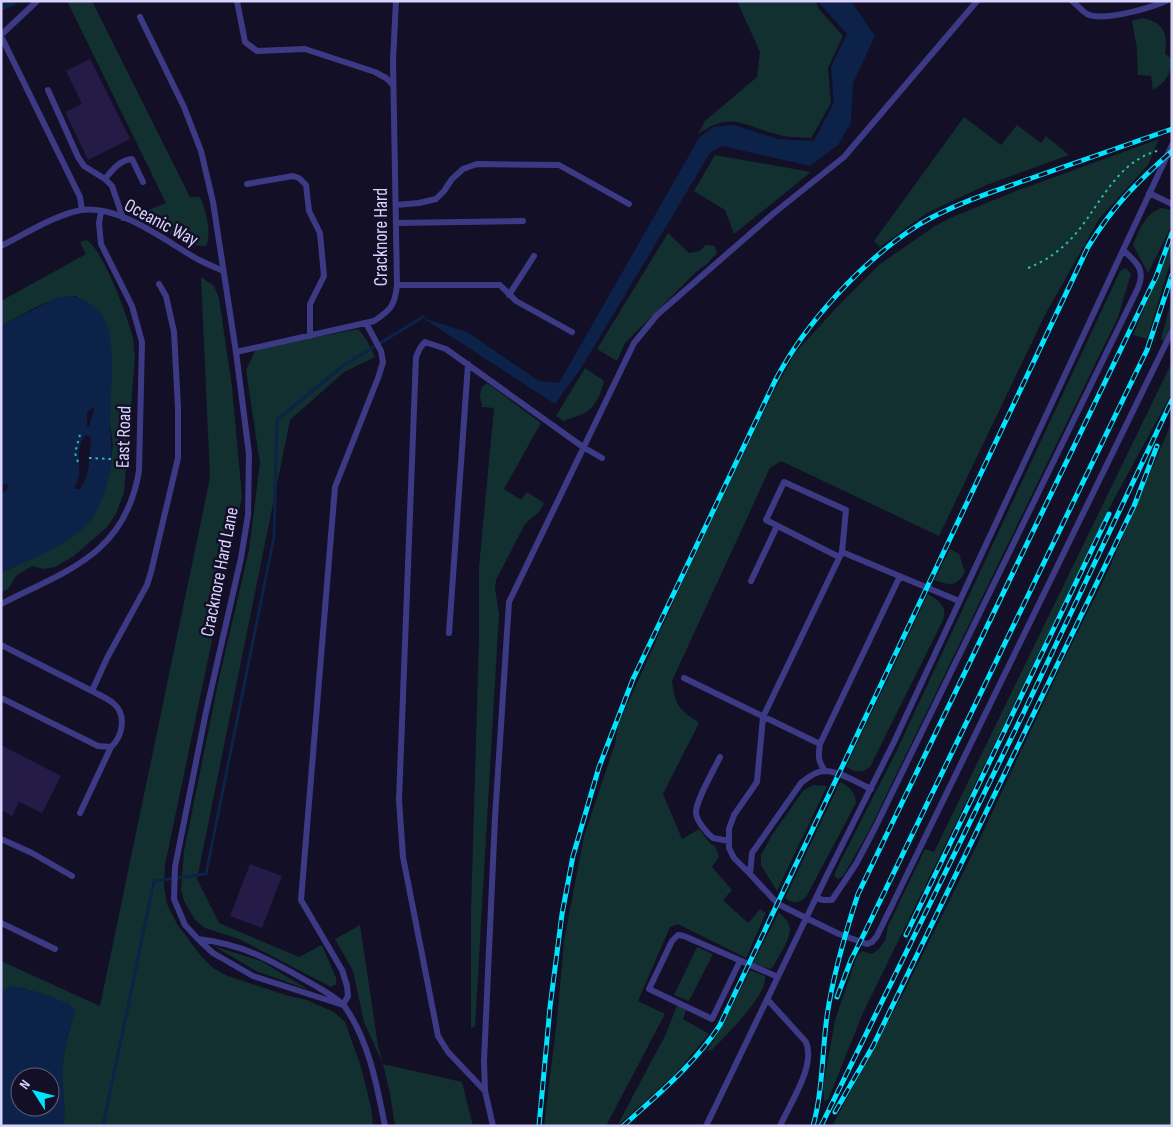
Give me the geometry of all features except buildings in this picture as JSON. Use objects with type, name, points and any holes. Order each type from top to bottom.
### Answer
[{"type":"lane","points":[[37,1],[1,36],[80,197],[82,210]]},
{"type":"lane","points":[[237,1],[245,42],[257,50],[305,49],[375,72],[394,85]]},
{"type":"lane","name":"Cracknore Hard","points":[[236,352],[374,321],[387,312],[395,300],[397,285],[394,85],[396,1]]},
{"type":"lane","points":[[493,1126],[485,1091],[484,1061],[500,737],[509,602],[634,343],[657,316],[774,213],[844,157],[977,1]]},
{"type":"lane","points":[[1072,1],[1089,15],[1111,17],[1166,1]]},
{"type":"lane","name":"Cracknore Hard Lane","points":[[140,17],[184,107],[201,152],[213,202],[236,352],[249,454],[248,515],[241,558],[183,824],[173,884],[174,899],[178,912],[186,925],[213,953],[253,976],[343,1004]]},
{"type":"lane","points":[[48,90],[78,158],[84,166],[105,179],[112,186],[123,218]]},
{"type":"lane","points":[[706,1126],[806,918],[894,742],[1171,146]]},
{"type":"lane","points":[[105,179],[119,164],[132,159],[143,182]]},
{"type":"lane","points":[[396,205],[436,199],[452,179],[463,170],[477,164],[560,166],[629,204]]},
{"type":"lane","points":[[247,184],[293,176],[299,178],[306,185],[310,212],[320,233],[324,268],[324,276],[310,304],[310,336]]},
{"type":"lane","points":[[1149,193],[1172,204]]},
{"type":"lane","name":"Oceanic Way","points":[[1,246],[65,215],[82,210],[102,212],[123,218],[153,232],[201,261],[223,271]]},
{"type":"lane","name":"East Road","points":[[1,604],[78,566],[93,555],[118,527],[136,488],[139,472],[142,342],[132,306],[101,244],[99,223],[102,212]]},
{"type":"lane","points":[[396,223],[523,221]]},
{"type":"lane","points":[[816,898],[832,900],[856,864],[874,830],[1138,288],[1142,274],[1132,258],[1123,250]]},
{"type":"lane","points":[[509,295],[534,256]]},
{"type":"lane","points":[[92,691],[152,572],[178,458],[178,408],[174,332],[166,296],[159,284]]},
{"type":"lane","points":[[397,285],[500,285],[516,301],[572,332]]},
{"type":"lane","points":[[343,1004],[348,996],[342,970],[302,900],[335,487],[383,362],[381,351],[366,323]]},
{"type":"lane","points":[[959,601],[841,554],[766,520],[784,482],[846,510],[841,554],[764,717],[757,782],[734,814],[729,828],[730,848],[734,858],[778,904],[867,944],[872,942],[877,936],[1172,331]]},
{"type":"lane","points":[[485,1091],[448,1052],[438,1036],[402,857],[398,800],[416,357],[420,348],[425,342],[446,348],[602,458]]},
{"type":"lane","points":[[449,633],[468,364]]},
{"type":"lane","points":[[751,581],[777,526]]},
{"type":"lane","points":[[826,771],[819,763],[820,744],[900,576]]},
{"type":"lane","points":[[1,645],[111,701],[119,709],[122,723],[120,734],[111,746],[80,813]]},
{"type":"lane","points":[[684,678],[820,744]]},
{"type":"lane","points":[[1,698],[98,746],[111,746]]},
{"type":"lane","points":[[720,757],[700,799],[696,812],[697,817],[713,838],[730,841]]},
{"type":"lane","points":[[750,874],[752,853],[801,783],[812,774],[826,771],[839,774],[870,789]]},
{"type":"lane","points":[[1,839],[32,853],[72,876]]},
{"type":"lane","points":[[1,923],[55,949]]},
{"type":"lane","points":[[740,961],[712,1019],[649,988],[672,941],[678,936],[684,936],[778,977]]},
{"type":"lane","points":[[198,939],[221,942],[255,952],[343,1004],[361,1036],[371,1067],[385,1126]]},
{"type":"lane","points":[[767,998],[806,1042],[810,1050],[804,1075],[780,1126]]},
{"type":"path","points":[[1028,268],[1041,263],[1059,251],[1077,232],[1116,178],[1133,163],[1149,153],[1171,146]]},
{"type":"path","points":[[78,462],[75,453],[81,431]]},
{"type":"path","points":[[90,458],[111,459]]},
{"type":"green space","points":[[67,1],[92,1],[190,197],[200,197],[208,228],[206,246],[188,245],[139,214],[166,203]]},
{"type":"green space","points":[[737,1],[816,1],[818,8],[843,36],[828,68],[831,103],[811,138],[785,136],[737,122],[719,123],[698,134],[705,121],[757,77],[760,52]]},
{"type":"green space","points":[[1142,18],[1155,22],[1163,30],[1166,40],[1165,54],[1171,58],[1171,68],[1167,77],[1153,90],[1151,76],[1138,75],[1137,49],[1132,21]]},
{"type":"green space","points":[[964,117],[1001,145],[1017,125],[1041,143],[1046,136],[1069,155],[984,186],[927,213],[880,247],[874,241]]},
{"type":"green space","points":[[1159,139],[1148,165],[1099,219],[1045,315],[939,536],[781,461],[770,468],[672,681],[679,706],[686,714],[699,723],[663,794],[682,839],[699,829],[710,843],[716,847],[719,857],[712,867],[732,890],[723,900],[748,923],[760,909],[766,913],[746,958],[678,924],[670,927],[638,1001],[665,1014],[606,1126],[544,1126],[564,941],[584,836],[615,744],[618,725],[692,561],[772,395],[795,353],[880,264],[935,226],[1016,191]]},
{"type":"green space","points":[[715,155],[811,172],[734,234],[725,210],[694,191]]},
{"type":"green space","points":[[1161,208],[1172,210],[1172,225],[1148,273],[1133,245],[1140,228],[1147,218]]},
{"type":"green space","points":[[668,233],[689,253],[699,251],[706,245],[715,246],[717,253],[625,343],[617,361],[597,349]]},
{"type":"green space","points":[[87,240],[94,247],[108,271],[121,301],[133,338],[135,357],[124,492],[116,514],[107,527],[74,556],[55,567],[43,569],[32,566],[16,576],[8,589],[1,593],[1,573],[50,549],[109,476],[113,445],[110,424],[111,355],[105,321],[76,296],[47,302],[1,326],[1,301],[86,254],[80,242]]},
{"type":"green space","points":[[1172,242],[1172,257],[1147,339],[1133,335]]},
{"type":"green space","points":[[1126,268],[1131,274],[1118,317],[868,833],[843,876],[838,879],[834,876],[836,870],[897,750],[1120,271]]},
{"type":"green space","points":[[201,277],[214,286],[219,298],[232,387],[242,497],[165,865],[164,887],[167,904],[177,924],[201,956],[213,968],[228,976],[307,1000],[334,1012],[345,1022],[361,1067],[371,1107],[373,1126],[63,1126],[63,1060],[74,1010],[68,1004],[23,988],[1,992],[1,961],[100,1006],[210,478]]},
{"type":"green space","points":[[1172,298],[1172,323],[1164,341],[1161,339]]},
{"type":"green space","points":[[358,329],[366,339],[375,357],[344,372],[290,420],[197,879],[219,923],[299,957],[322,945],[336,978],[336,984],[331,987],[239,939],[205,928],[195,920],[184,901],[181,889],[184,851],[218,683],[249,550],[260,463],[246,370],[256,349]]},
{"type":"green space","points":[[1172,362],[1172,393],[1113,501],[863,1013],[828,1100],[824,1101],[823,1087],[835,1020],[857,956],[862,951],[872,954],[879,949],[885,940],[888,926],[925,849],[934,852]]},
{"type":"green space","points":[[585,368],[604,381],[599,395],[595,404],[588,411],[564,421],[556,416]]},
{"type":"green space","points":[[487,383],[541,423],[504,489],[521,500],[527,492],[544,503],[540,511],[525,524],[496,580],[495,589],[499,614],[475,1027],[471,1028],[471,911],[479,637],[479,567],[494,408],[482,407],[480,395],[482,387]]},
{"type":"green space","points":[[1172,422],[1172,1126],[832,1126],[903,994],[974,851],[1109,569]]},
{"type":"green space","points":[[950,549],[959,554],[965,572],[958,581],[948,584],[934,580]]},
{"type":"green space","points":[[928,594],[942,604],[944,611],[943,620],[870,767],[858,772],[852,770],[846,767]]},
{"type":"green space","points":[[840,782],[851,790],[856,803],[806,897],[798,902],[791,901],[785,898]]},
{"type":"green space","points":[[813,785],[827,786],[777,891],[761,865],[761,855],[772,835],[803,791]]},
{"type":"green space","points":[[779,912],[788,923],[790,929],[785,946],[774,966],[770,969],[753,963]]},
{"type":"green space","points":[[360,925],[378,1046],[383,1064],[364,1022],[353,971],[335,939]]},
{"type":"green space","points":[[214,946],[261,961],[309,990],[256,971]]},
{"type":"green space","points":[[697,947],[713,954],[689,1001],[674,995]]},
{"type":"green space","points":[[750,970],[765,976],[760,994],[712,1050],[707,1051],[724,1023]]},
{"type":"green space","points":[[677,1005],[686,1010],[683,1019],[709,1034],[676,1073],[618,1124],[666,1034]]},
{"type":"green space","points":[[383,1064],[462,1082],[473,1126],[395,1126]]},
{"type":"water","points":[[1,1],[18,1],[15,5],[1,11]]},
{"type":"water","points":[[819,1],[851,1],[875,36],[853,83],[851,123],[838,145],[810,166],[722,146],[710,153],[580,370],[555,404],[423,318],[467,332],[539,381],[559,383],[699,138],[713,127],[734,125],[778,139],[814,141],[834,102],[831,67],[847,34]]},
{"type":"water","points":[[67,296],[90,303],[103,317],[109,332],[112,356],[110,420],[112,456],[108,482],[96,512],[78,532],[40,555],[1,573],[1,493],[6,491],[8,487],[7,483],[1,485],[1,326],[56,298]],"holes":[[[93,407],[89,427],[87,427],[87,413]],[[86,435],[90,436],[91,439],[88,471],[84,483],[80,489],[76,489],[74,488],[79,476],[79,449]]]},
{"type":"water","points":[[10,986],[54,997],[75,1010],[63,1060],[63,1126],[1,1126],[1,992]]},
{"type":"waterway","points":[[103,1126],[154,881],[206,874],[274,537],[277,420],[344,365],[423,317]]},
{"type":"railway","points":[[539,1126],[550,1007],[562,914],[573,856],[599,767],[633,679],[775,381],[788,359],[819,315],[857,274],[899,238],[920,224],[946,210],[973,199],[1172,129]]},
{"type":"railway","points":[[623,1126],[687,1066],[710,1040],[720,1025],[1088,247],[1097,232],[1126,196],[1172,151]]},
{"type":"railway","points":[[813,1126],[819,1099],[825,1030],[833,985],[858,894],[1156,277],[1172,233]]},
{"type":"railway","points":[[837,997],[851,960],[1147,350],[1172,275]]},
{"type":"railway","points":[[821,1126],[1023,714],[1172,400]]},
{"type":"railway","points":[[835,1112],[873,1046],[1134,506],[1157,446]]},
{"type":"railway","points":[[906,935],[1109,514]]}]
